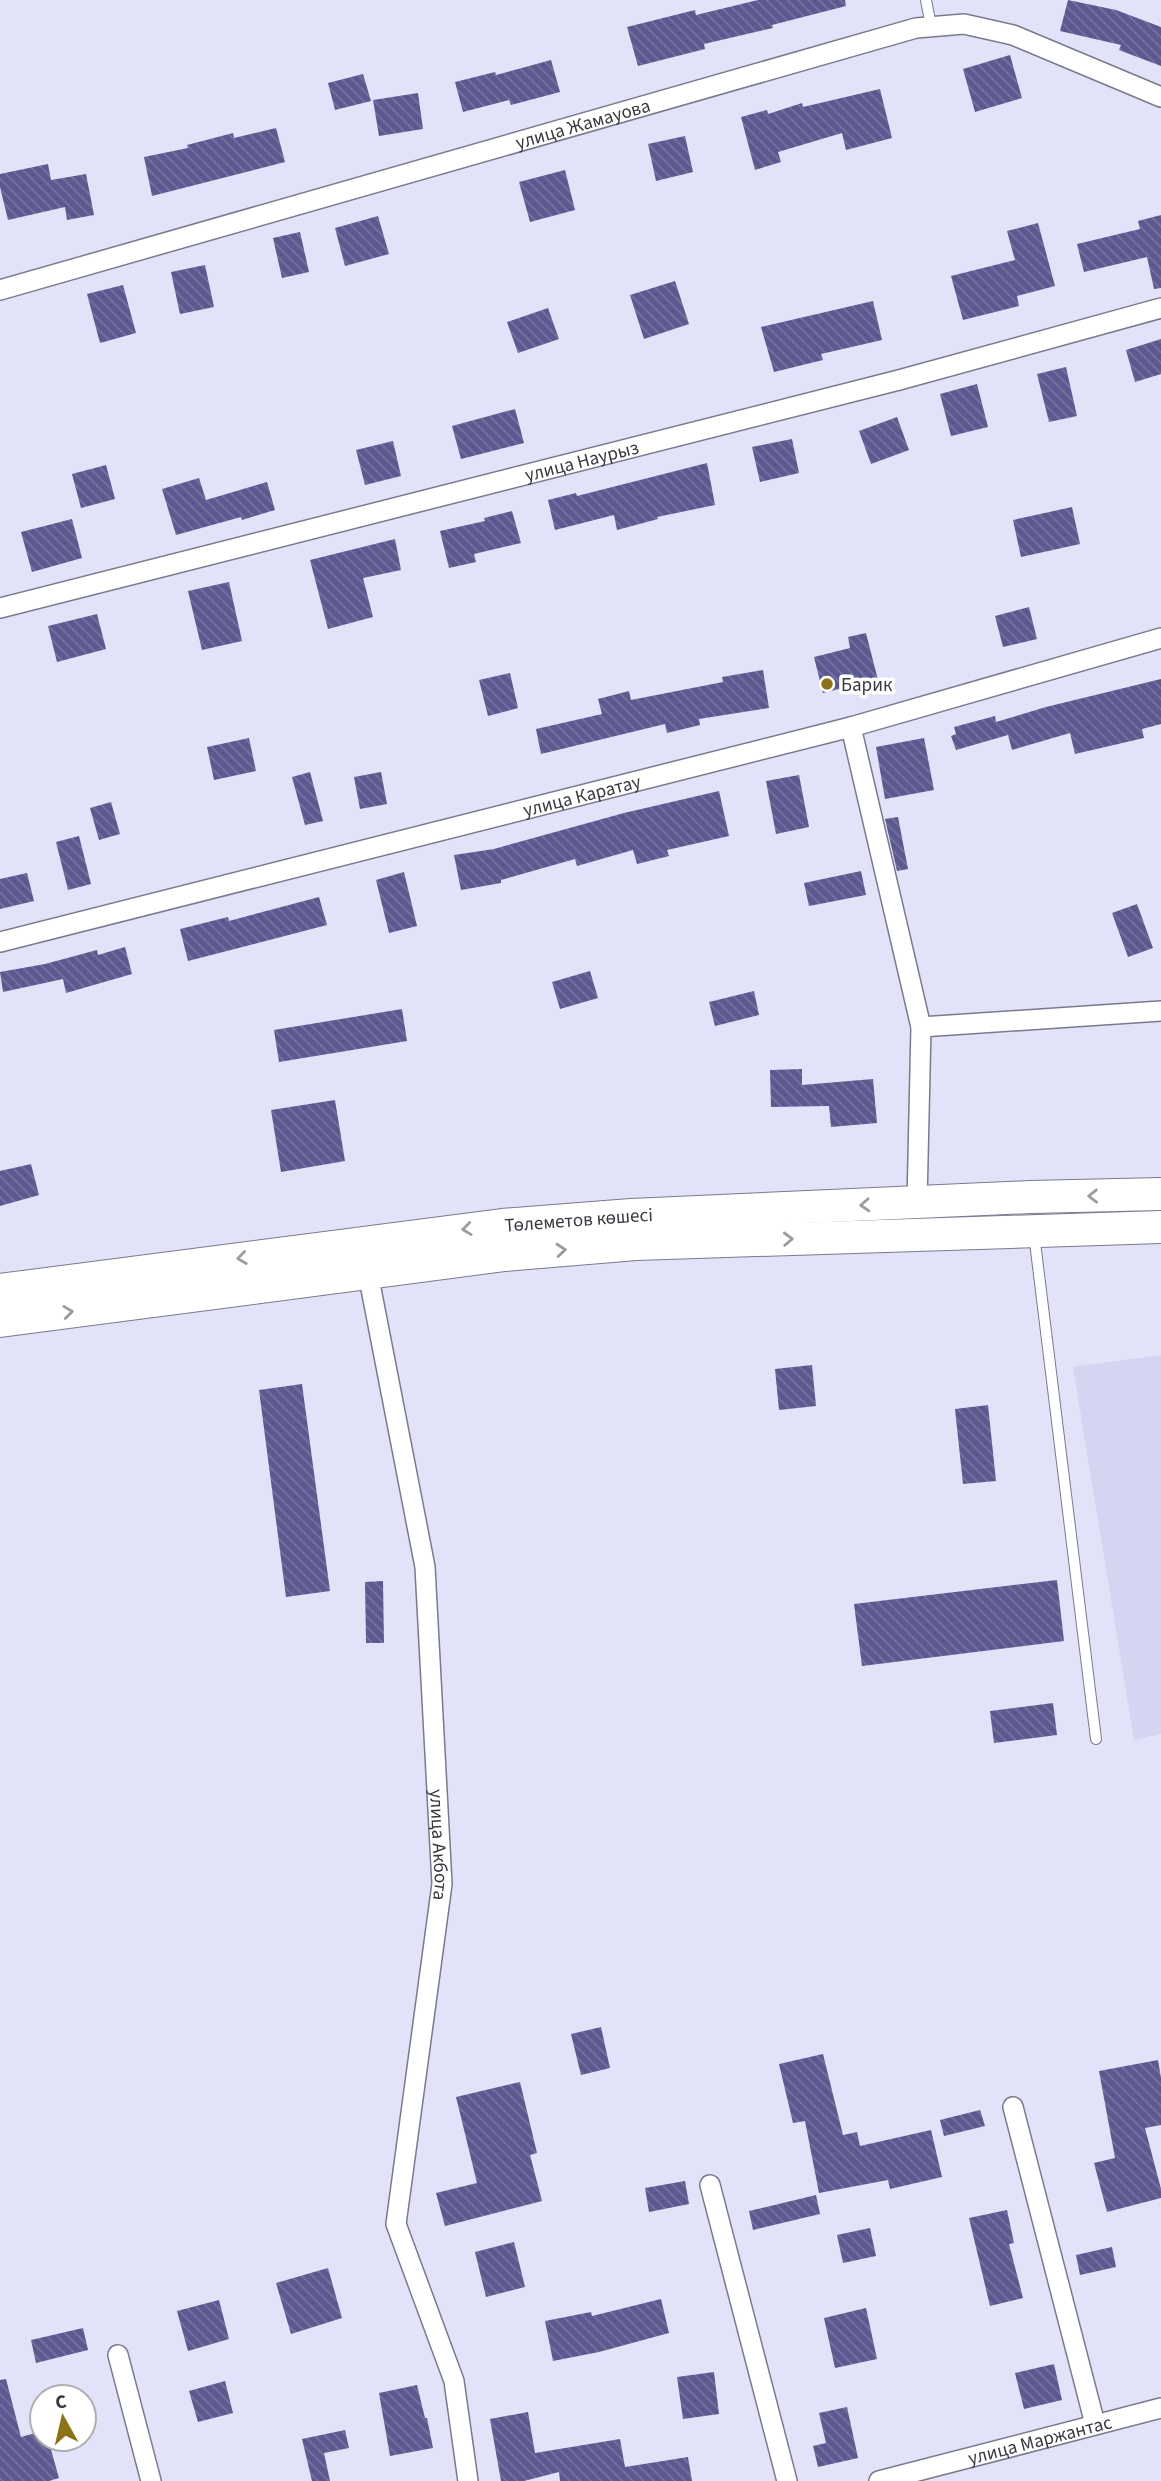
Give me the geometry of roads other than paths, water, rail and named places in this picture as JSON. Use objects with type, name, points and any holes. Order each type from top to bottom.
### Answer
[{"type":"main road","name":"Төлеметов көшесі","points":[[0,1290],[502,1225],[618,1216],[1161,1194]]},
{"type":"main road","name":"Төлеметов көшесі","points":[[0,1321],[505,1255],[636,1244],[1161,1227]]},
{"type":"street","name":"улица Жамауова","points":[[0,290],[916,27],[964,24],[1013,35],[1161,97]]},
{"type":"street","name":"улица Наурыз","points":[[0,608],[899,380],[1161,308]]},
{"type":"street","name":"улица Каратау","points":[[0,942],[851,727],[1161,638]]},
{"type":"street","points":[[851,727],[921,1027],[917,1202]]},
{"type":"street","points":[[921,1027],[1161,1011]]},
{"type":"street","name":"улица Акбота","points":[[362,1242],[425,1567],[442,1884],[396,2224],[454,2381],[468,2481]]},
{"type":"street","points":[[1013,2107],[1096,2424]]},
{"type":"street","points":[[710,2185],[786,2481]]},
{"type":"street","points":[[118,2355],[151,2481]]},
{"type":"street","name":"улица Маржантас","points":[[879,2481],[1161,2408]]},
{"type":"lane","points":[[926,0],[931,26]]},
{"type":"lane","points":[[1033,1230],[1096,1739]]},
{"type":"place","name":"Барик","points":[[827,684]]}]
